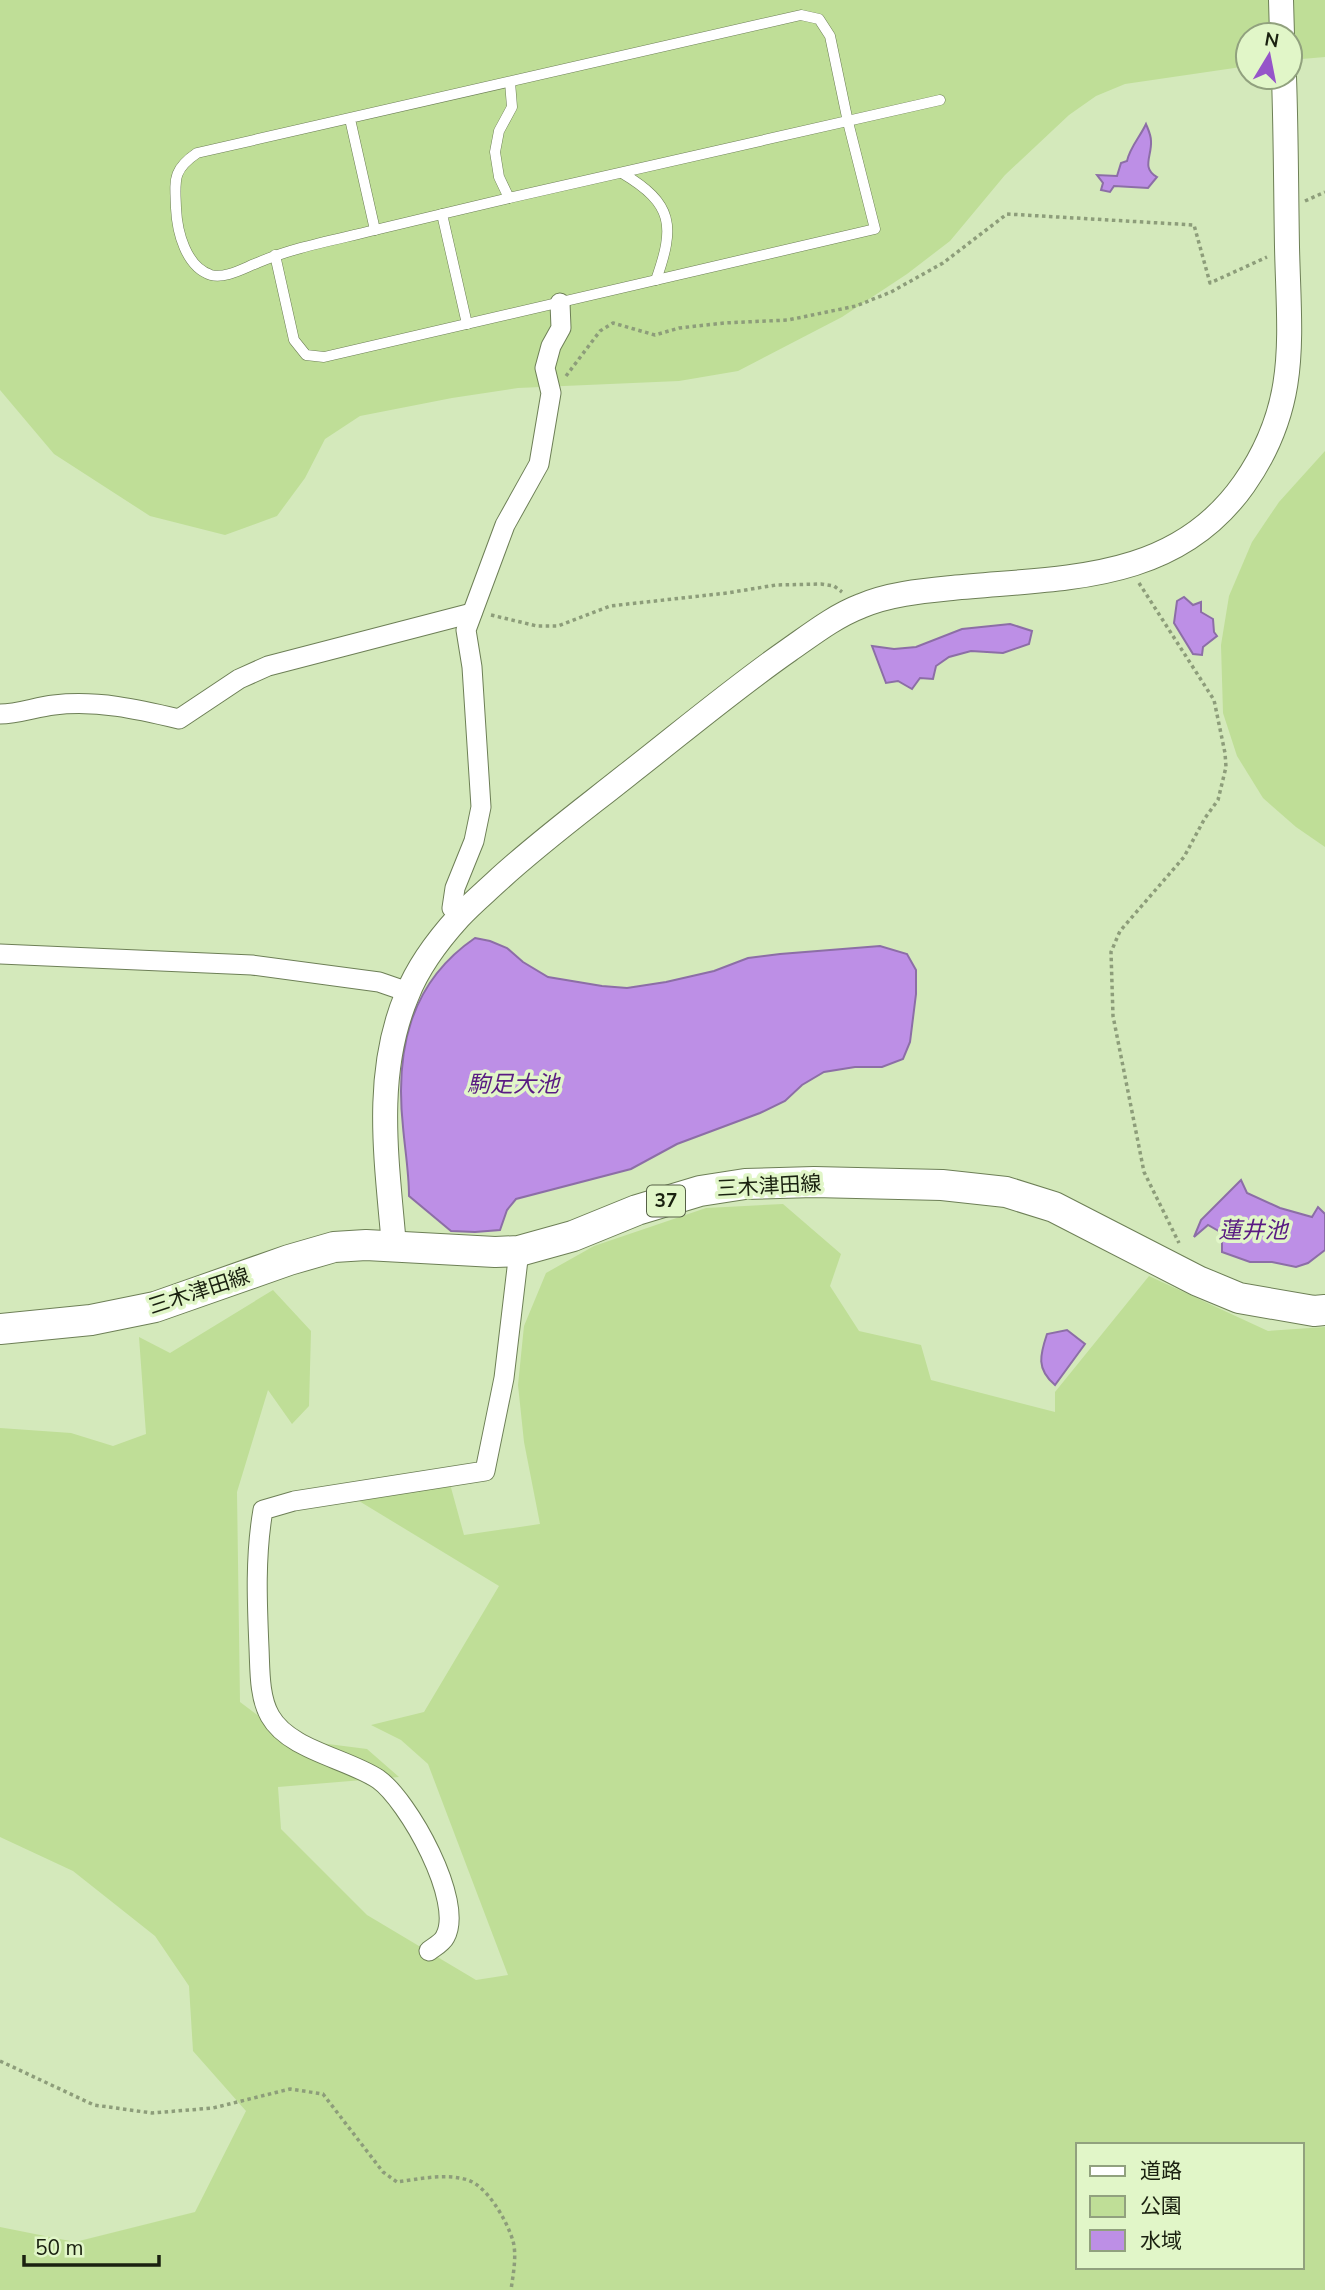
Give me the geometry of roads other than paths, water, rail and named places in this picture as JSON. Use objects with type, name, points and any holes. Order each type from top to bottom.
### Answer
[{"type":"main road","name":"三木津田線","points":[[0,1329],[91,1320],[155,1307],[334,1247],[366,1245],[520,1251],[573,1236],[637,1210],[700,1191],[745,1184],[892,1183],[1006,1192],[1054,1207],[1171,1268],[1240,1297],[1301,1309],[1325,1310]]},
{"type":"street","points":[[1281,0],[1282,21]]},
{"type":"street","points":[[394,1246],[384,1133],[387,1071],[394,1032],[408,992],[431,953],[460,915],[516,864],[755,673],[828,623],[862,605],[914,592],[1063,579],[1122,568],[1172,549],[1212,522],[1243,485],[1266,448],[1282,409],[1288,362],[1291,319],[1284,91]]},
{"type":"street","points":[[460,915],[452,908],[455,888],[474,841],[481,807],[472,667],[466,630],[505,525],[539,464],[551,393],[545,368],[551,346],[561,328],[560,303]]},
{"type":"street","points":[[0,714],[52,705],[84,703],[128,706],[179,719],[239,679],[268,666],[472,613]]},
{"type":"street","points":[[0,954],[252,965],[379,982],[408,992]]},
{"type":"street","points":[[429,1951],[445,1939],[450,1917],[444,1885],[421,1833],[396,1795],[379,1779],[310,1749],[277,1727],[268,1712],[260,1667],[258,1539],[263,1510],[294,1501],[485,1471],[504,1378],[520,1251]]},
{"type":"lane","points":[[275,255],[294,340],[306,355],[324,357],[875,229],[848,122],[830,36],[819,19],[801,15],[197,153],[182,163],[175,182],[177,219],[191,262],[212,276],[231,274],[275,255],[375,230],[509,198],[848,122],[940,100]]},
{"type":"lane","points":[[509,198],[499,177],[495,152],[499,131],[512,107],[510,82]]},
{"type":"lane","points":[[350,119],[375,230]]},
{"type":"lane","points":[[622,173],[640,183],[654,197],[665,214],[669,231],[656,280]]},
{"type":"lane","points":[[442,214],[467,324]]},
{"type":"water","points":[[1146,124],[1151,141],[1148,166],[1157,177],[1148,188],[1114,186],[1110,192],[1101,190],[1103,183],[1097,175],[1117,176],[1121,163],[1127,161]]},
{"type":"water","points":[[1184,597],[1193,605],[1201,602],[1201,612],[1213,619],[1217,636],[1203,647],[1202,655],[1193,654],[1174,623],[1177,601]]},
{"type":"water","points":[[1010,624],[1032,631],[1029,644],[1003,653],[971,651],[949,657],[936,666],[933,679],[920,678],[912,689],[898,681],[886,683],[872,646],[894,649],[916,647],[962,629]]},
{"type":"water","name":"駒足大池","points":[[475,938],[507,948],[523,962],[548,977],[627,988],[714,971],[748,958],[880,946],[907,954],[916,970],[910,1042],[903,1059],[882,1067],[855,1067],[824,1072],[802,1085],[785,1101],[677,1144],[631,1169],[516,1199],[507,1210],[500,1230],[451,1231],[409,1196],[401,1099],[402,1072],[411,1021],[421,998],[435,976],[453,956]]},
{"type":"water","name":"蓮井池","points":[[1241,1180],[1247,1193],[1280,1208],[1312,1217],[1318,1207],[1325,1214],[1325,1250],[1308,1263],[1296,1267],[1272,1262],[1250,1262],[1222,1252],[1222,1233],[1208,1225],[1194,1237],[1201,1220]]},
{"type":"water","points":[[1067,1330],[1085,1344],[1055,1385],[1042,1367],[1043,1349],[1047,1334]]}]
